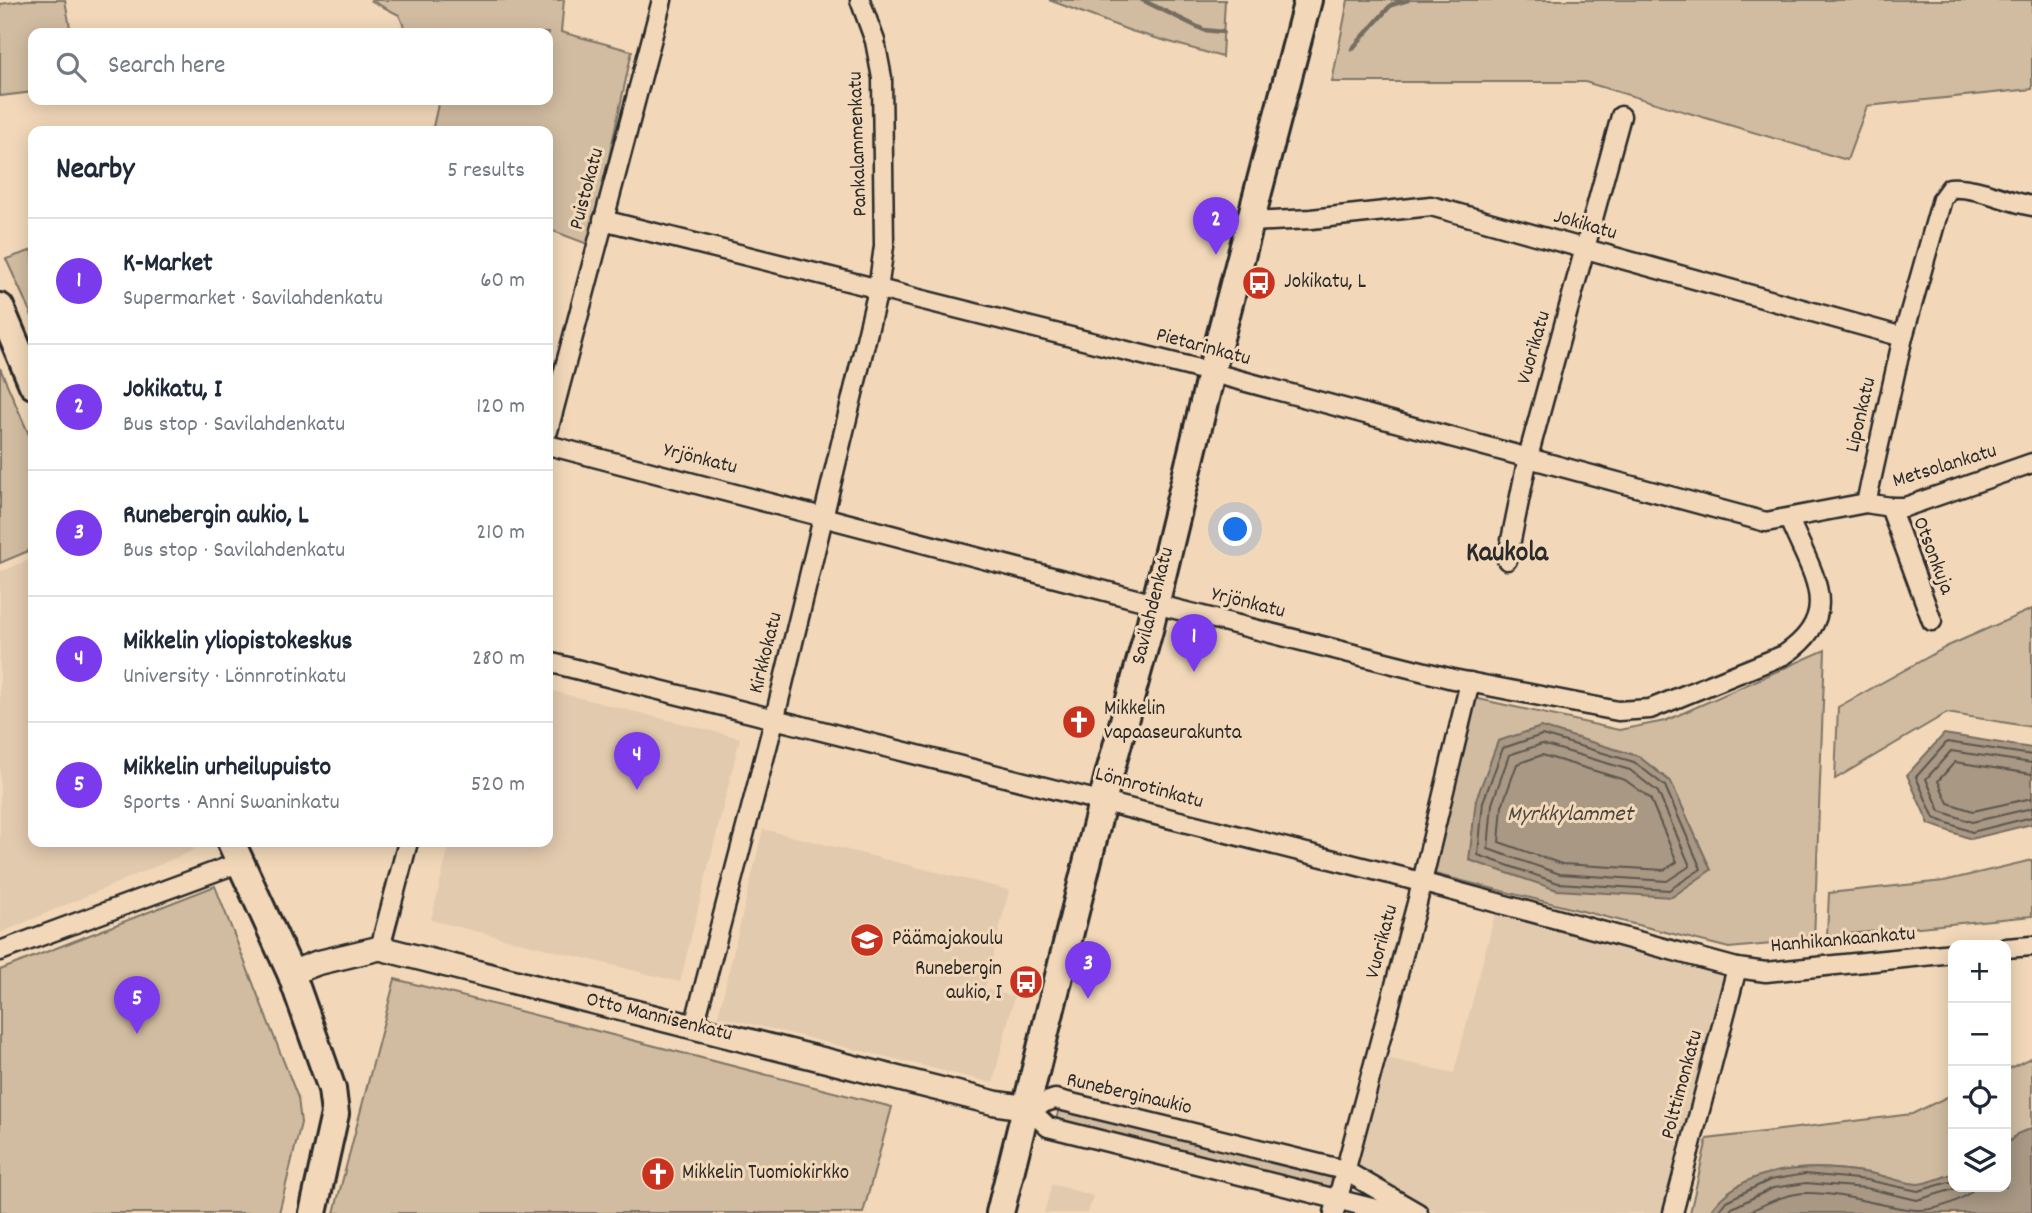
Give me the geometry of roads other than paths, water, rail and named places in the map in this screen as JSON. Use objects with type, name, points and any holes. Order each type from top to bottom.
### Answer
[{"type":"main road","name":"Savilahdenkatu","points":[[1000,1213],[1102,801],[1155,604],[1211,373],[1305,9]]},
{"type":"main road","points":[[0,307],[28,373]]},
{"type":"main road","points":[[230,858],[291,973],[332,1089],[335,1114],[313,1213]]},
{"type":"street","name":"Puistokatu","points":[[553,412],[662,0]]},
{"type":"street","name":"Pankalammenkatu","points":[[860,0],[875,41],[882,78],[884,246],[878,290]]},
{"type":"street","name":"Vuorikatu","points":[[1507,560],[1528,457],[1620,116]]},
{"type":"street","name":"Liponkatu","points":[[1866,503],[1903,337],[1941,199],[1950,188],[1967,187],[2004,201],[2032,206]]},
{"type":"street","name":"Jokikatu","points":[[1250,222],[1431,206],[1903,337]]},
{"type":"street","name":"Pietarinkatu","points":[[603,220],[1211,373],[1766,522],[1789,519]]},
{"type":"street","name":"Kirkkokatu","points":[[694,1026],[775,717],[878,290]]},
{"type":"street","name":"Yrjönkatu","points":[[553,446],[824,515],[1155,604],[1470,682],[1634,712],[1784,655],[1802,643],[1816,624],[1821,596],[1789,519]]},
{"type":"street","name":"Metsolankatu","points":[[1789,519],[1866,503],[1889,508],[1905,506],[2032,463]]},
{"type":"street","name":"Otsonkuja","points":[[1889,508],[1932,621]]},
{"type":"street","name":"Lönnrotinkatu","points":[[553,663],[1422,882],[1737,968]]},
{"type":"street","name":"Vuorikatu","points":[[1335,1206],[1422,882],[1470,682]]},
{"type":"street","points":[[380,948],[407,847]]},
{"type":"street","points":[[0,951],[230,858]]},
{"type":"street","points":[[2011,948],[2032,946]]},
{"type":"street","name":"Otto Mannisenkatu","points":[[291,973],[317,963],[380,948],[995,1103],[1028,1108]]},
{"type":"street","name":"Hanhikankaankatu","points":[[1737,968],[1766,972],[1948,954]]},
{"type":"street","name":"Polttimonkatu","points":[[1673,1213],[1737,968]]},
{"type":"street","name":"Runeberginaukio","points":[[1028,1108],[1055,1099],[1344,1170],[1418,1213]]},
{"type":"street","points":[[1028,1108],[1048,1127],[1335,1206],[1392,1213]]},
{"type":"water","name":"Myrkkylammet","points":[[1541,727],[1638,756],[1671,782],[1711,870],[1672,897],[1557,890],[1469,860],[1476,800],[1498,741]]},
{"type":"water","points":[[1944,734],[2032,748],[2032,824],[1971,839],[1929,824],[1907,775]]},
{"type":"water","points":[[2032,1128],[2032,1213],[1709,1213],[1723,1197],[1740,1184],[1781,1171],[1803,1169],[1848,1170],[1917,1184],[1948,1176],[1948,1192],[2011,1192],[2011,1140],[2017,1134]]},
{"type":"waterway","points":[[1142,0],[1204,30],[1223,32]]},
{"type":"waterway","points":[[1352,49],[1391,5],[1408,0]]},
{"type":"place","name":"Jokikatu, I","points":[[1216,255]]},
{"type":"place","name":"Jokikatu, L","points":[[1259,283]]},
{"type":"place","name":"K-Market","points":[[1194,672]]},
{"type":"place","name":"Mikkelin vapaaseurakunta","points":[[1079,722]]},
{"type":"place","name":"Mikkelin yliopistokeskus","points":[[637,790]]},
{"type":"place","name":"Päämajakoulu","points":[[867,940]]},
{"type":"place","name":"Runebergin aukio, I","points":[[1026,982]]},
{"type":"place","name":"Runebergin aukio, L","points":[[1088,999]]},
{"type":"place","name":"Mikkelin urheilupuisto","points":[[137,1034]]},
{"type":"place","name":"Mikkelin Tuomiokirkko","points":[[658,1174]]},
{"type":"district","name":"Kaukola","points":[[1507,555]]}]
